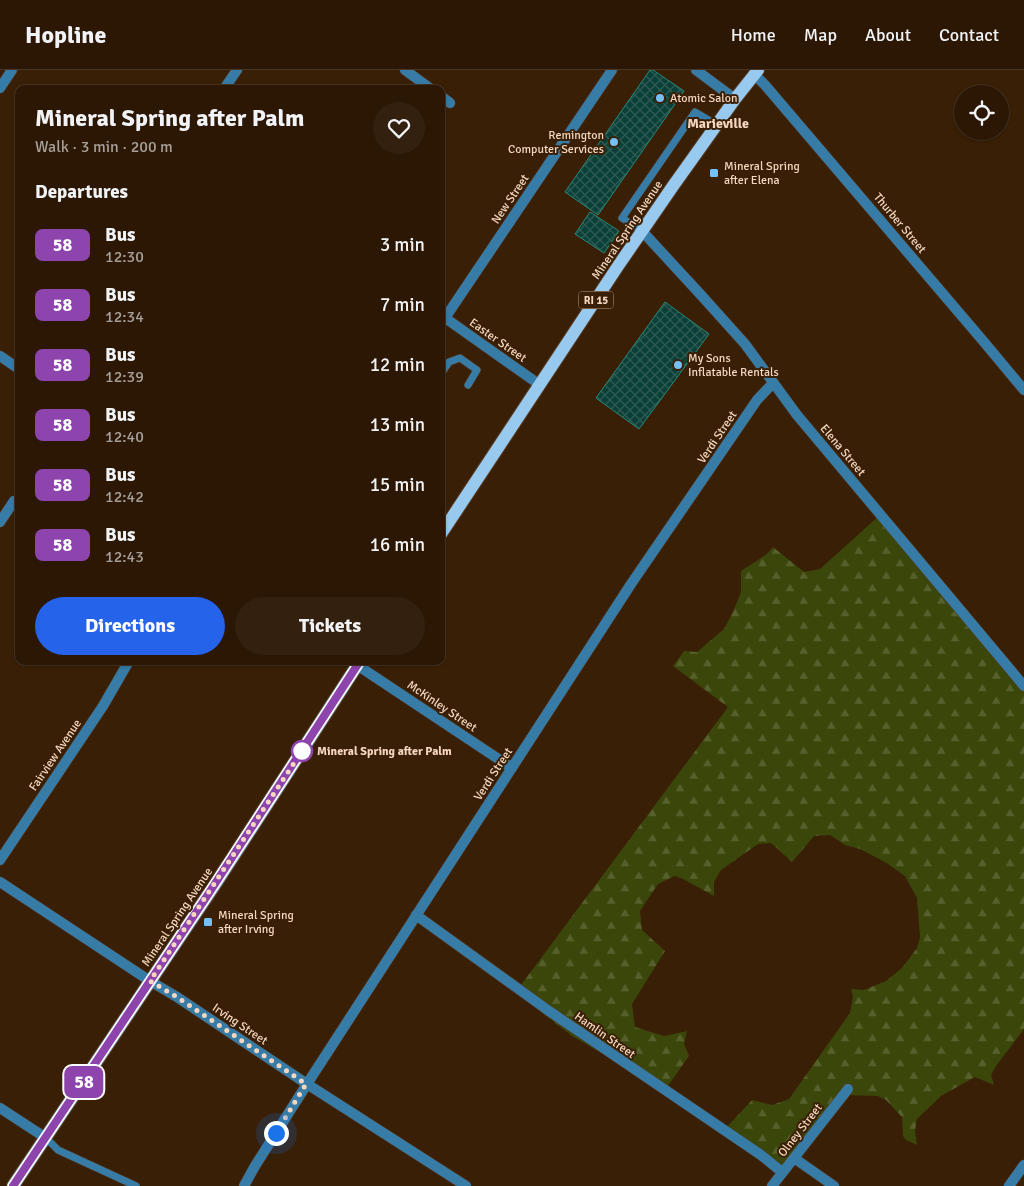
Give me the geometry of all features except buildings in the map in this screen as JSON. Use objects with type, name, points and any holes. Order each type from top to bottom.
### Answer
[{"type":"main road","name":"Mineral Spring Avenue","points":[[445,528],[673,186],[734,99],[756,72]]},
{"type":"main road","name":"Mineral Spring Avenue","points":[[13,1186],[272,798],[358,665]]},
{"type":"street","points":[[0,88],[12,70]]},
{"type":"street","points":[[227,85],[236,70]]},
{"type":"street","points":[[405,70],[426,85]]},
{"type":"street","name":"New Street","points":[[445,313],[612,70]]},
{"type":"street","points":[[696,70],[734,99]]},
{"type":"street","name":"Thurber Street","points":[[756,72],[1024,390]]},
{"type":"street","name":"Elena Street","points":[[642,232],[745,344],[797,414],[1024,686]]},
{"type":"street","name":"Easter Street","points":[[445,317],[540,385]]},
{"type":"street","points":[[0,356],[15,366]]},
{"type":"street","name":"Verdi Street","points":[[244,1186],[306,1084],[631,584],[757,400],[773,383]]},
{"type":"street","points":[[0,522],[14,501]]},
{"type":"street","name":"Fairview Avenue","points":[[0,860],[103,706],[127,665]]},
{"type":"street","name":"McKinley Street","points":[[362,665],[512,768]]},
{"type":"street","name":"Irving Street","points":[[0,882],[177,997],[306,1084],[466,1186]]},
{"type":"street","name":"Hamlin Street","points":[[416,915],[549,1011],[761,1155],[782,1172]]},
{"type":"street","name":"Olney Street","points":[[772,1186],[848,1088]]},
{"type":"street","points":[[0,1108],[46,1138]]},
{"type":"street","points":[[794,1158],[834,1186]]},
{"type":"street","points":[[1009,1186],[1024,1165]]},
{"type":"lane","points":[[642,232],[622,218],[695,112],[717,125]]},
{"type":"lane","points":[[445,368],[449,362],[460,358],[477,370],[468,384]]},
{"type":"lane","points":[[46,1138],[58,1150],[136,1186]]},
{"type":"green space","points":[[880,515],[1024,685],[1024,1029],[991,1075],[994,1085],[975,1077],[941,1096],[917,1119],[915,1131],[917,1145],[906,1140],[903,1136],[902,1117],[886,1100],[878,1096],[843,1095],[784,1175],[725,1129],[752,1100],[772,1105],[789,1099],[850,1013],[853,997],[851,989],[864,990],[886,981],[902,968],[917,948],[920,937],[917,898],[905,876],[885,862],[860,849],[845,845],[830,835],[814,836],[792,862],[771,843],[758,844],[721,870],[714,882],[714,896],[675,876],[658,884],[640,911],[642,930],[665,951],[632,1004],[635,1027],[664,1036],[687,1031],[684,1044],[689,1056],[665,1090],[572,1036],[518,994],[518,989],[728,707],[673,666],[684,651],[697,652],[724,629],[741,592],[741,571],[767,554],[773,547],[804,572],[820,569]]},
{"type":"bus line","name":"58","points":[[13,1186],[272,798],[357,665]]},
{"type":"place","name":"Atomic Salon","points":[[660,98]]},
{"type":"place","name":"Remington Computer Services","points":[[614,142]]},
{"type":"place","name":"Mineral Spring after Elena","points":[[714,173]]},
{"type":"place","name":"My Sons Inflatable Rentals","points":[[678,365]]},
{"type":"place","name":"Mineral Spring after Palm","points":[[302,751]]},
{"type":"place","name":"Mineral Spring after Irving","points":[[208,922]]},
{"type":"district","name":"Marieville","points":[[718,123]]},
{"type":"route","points":[[276,1133],[306,1084],[177,997],[150,981],[302,751]]}]
